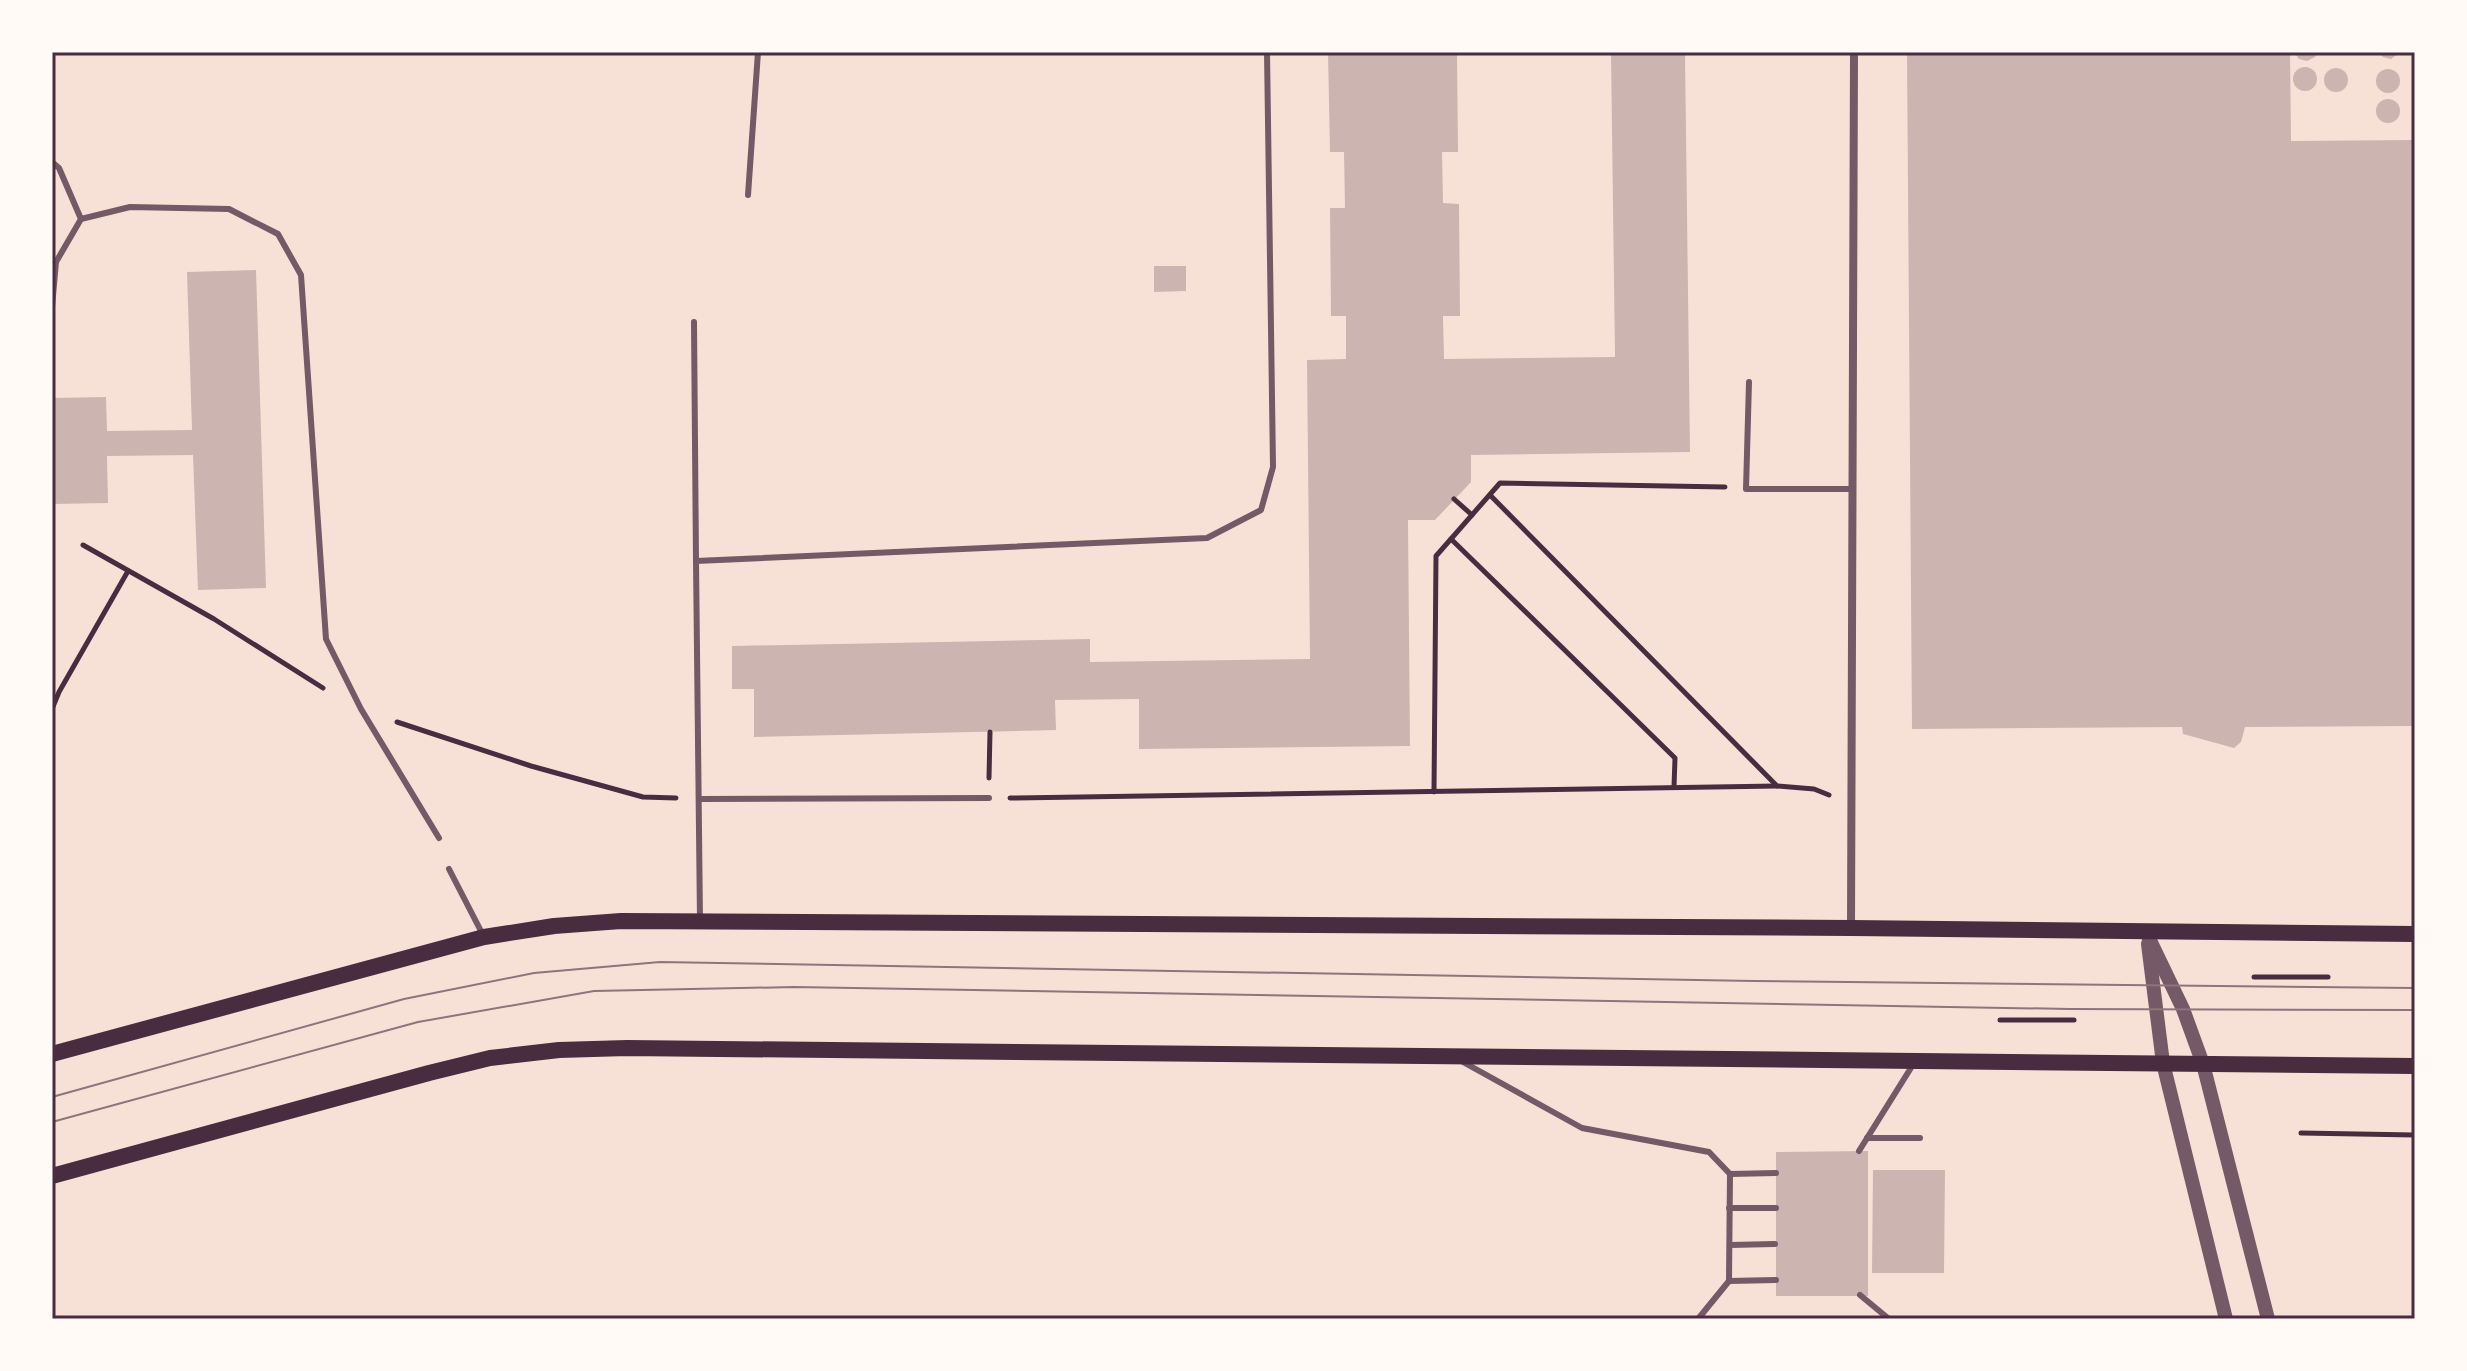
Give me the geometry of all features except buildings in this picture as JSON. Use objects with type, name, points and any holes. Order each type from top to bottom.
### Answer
[{"type":"main road","points":[[52,1054],[484,937],[554,926],[621,921],[2415,934]]},
{"type":"main road","points":[[52,1176],[429,1073],[490,1058],[559,1050],[627,1048],[2415,1066]]},
{"type":"street","points":[[1851,928],[1854,52]]},
{"type":"street","points":[[2146,932],[2163,1063],[2226,1319]]},
{"type":"street","points":[[2146,932],[2183,1009],[2203,1064],[2268,1319]]},
{"type":"lane","points":[[748,195],[758,52]]},
{"type":"lane","points":[[696,561],[1207,538],[1261,510],[1273,467],[1267,52]]},
{"type":"lane","points":[[52,162],[59,168],[81,219]]},
{"type":"lane","points":[[52,307],[56,262],[81,219],[130,207],[229,209],[278,234],[301,275],[326,639],[361,709],[439,838]]},
{"type":"lane","points":[[694,322],[700,920]]},
{"type":"lane","points":[[1749,382],[1746,489],[1853,489]]},
{"type":"lane","points":[[700,799],[989,798]]},
{"type":"lane","points":[[449,869],[484,937]]},
{"type":"lane","points":[[1457,1058],[1582,1128],[1709,1152],[1730,1174],[1729,1281],[1698,1319]]},
{"type":"lane","points":[[1859,1151],[1915,1060]]},
{"type":"lane","points":[[1867,1138],[1920,1138]]},
{"type":"lane","points":[[1730,1174],[1776,1173]]},
{"type":"lane","points":[[1729,1208],[1776,1208]]},
{"type":"lane","points":[[1730,1245],[1775,1244]]},
{"type":"lane","points":[[1729,1281],[1776,1280]]},
{"type":"lane","points":[[1860,1295],[1889,1319]]},
{"type":"path","points":[[1434,792],[1436,556],[1500,483],[1746,489]]},
{"type":"path","points":[[1490,495],[1777,786]]},
{"type":"path","points":[[1454,499],[1472,515]]},
{"type":"path","points":[[1451,539],[1675,758],[1674,788]]},
{"type":"path","points":[[52,709],[128,571]]},
{"type":"path","points":[[990,732],[989,798],[1777,786],[1814,789],[1853,803]]},
{"type":"path","points":[[2254,977],[2328,977]]},
{"type":"path","points":[[2000,1020],[2074,1020]]},
{"type":"path","points":[[2301,1133],[2415,1135]]},
{"type":"tram line","points":[[52,1097],[404,999],[534,973],[660,962],[1754,981],[2415,988]]},
{"type":"tram line","points":[[52,1122],[418,1022],[594,991],[794,987],[2070,1009],[2415,1010]]}]
